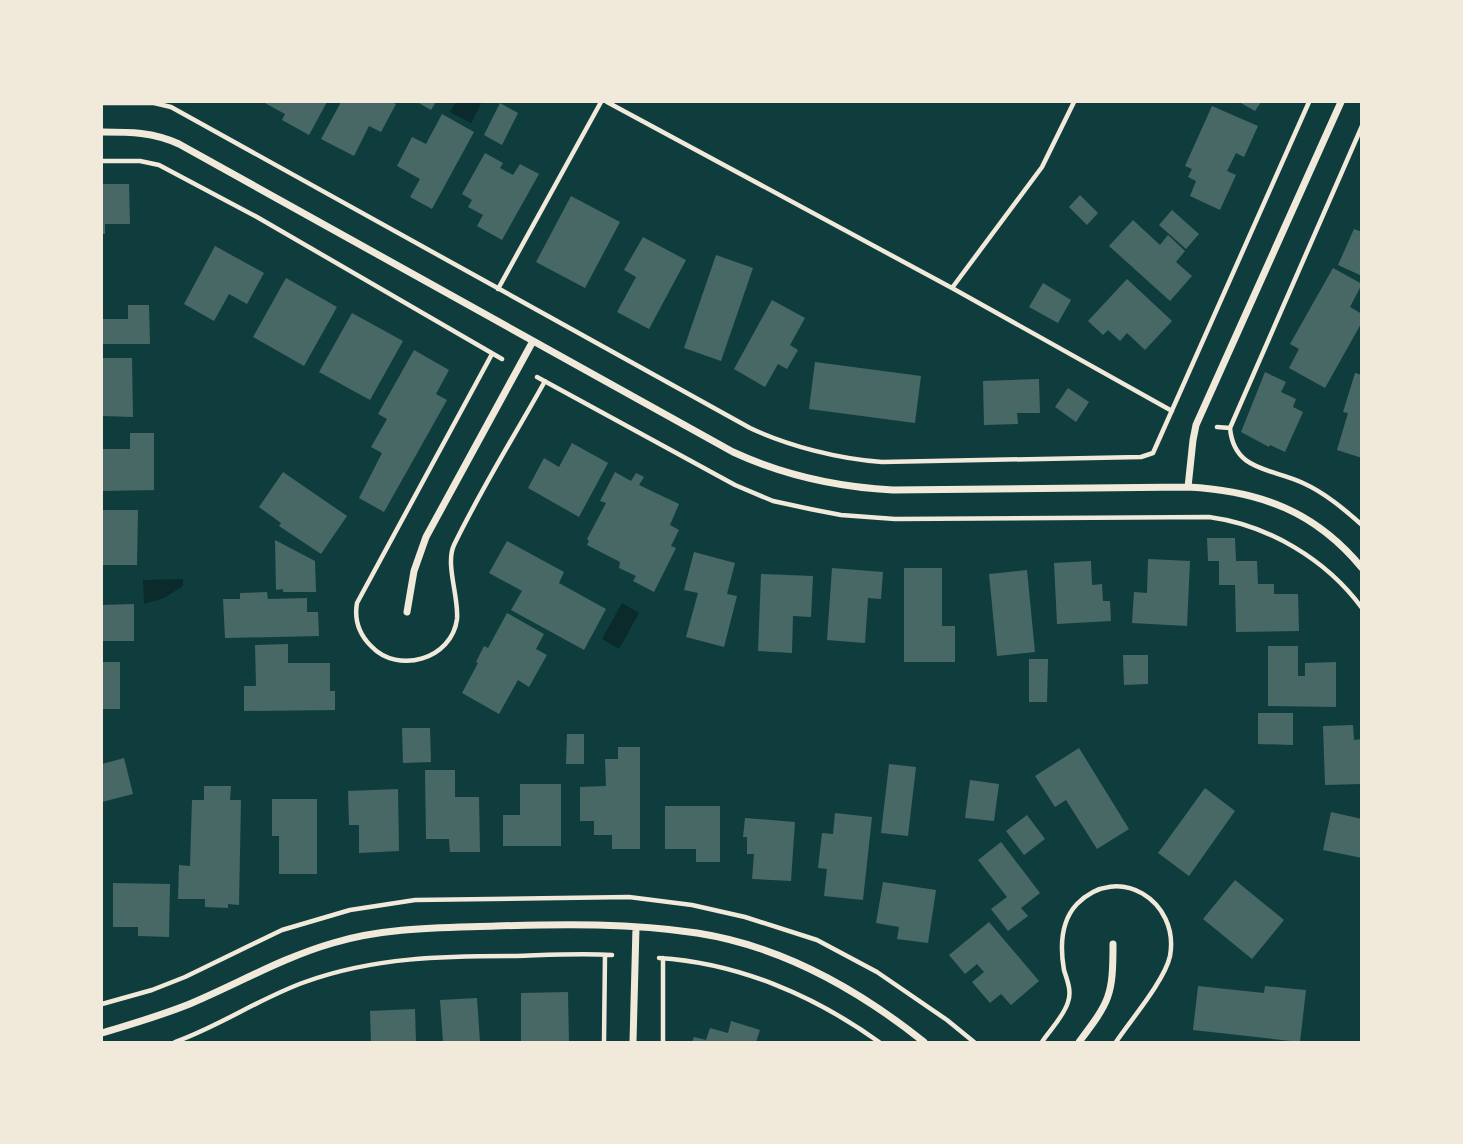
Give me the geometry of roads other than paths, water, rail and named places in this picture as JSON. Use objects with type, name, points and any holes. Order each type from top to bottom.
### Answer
[{"type":"street","points":[[1188,486],[1196,425],[1340,102]]},
{"type":"street","points":[[102,132],[151,134],[179,144],[733,452],[768,467],[820,482],[893,490],[1188,486],[1240,493],[1293,510],[1321,528],[1362,568]]},
{"type":"street","points":[[407,612],[414,571],[426,537],[533,341]]},
{"type":"street","points":[[633,1042],[636,927]]},
{"type":"street","points":[[102,1032],[192,1003],[306,952],[364,936],[441,928],[636,927],[723,938],[794,962],[871,1003],[924,1042]]},
{"type":"street","points":[[1080,1042],[1110,996],[1113,944]]},
{"type":"water","points":[[456,102],[482,102],[471,123],[450,112]]},
{"type":"water","points":[[183,579],[183,586],[164,598],[144,604],[143,580]]},
{"type":"water","points":[[622,603],[639,613],[619,649],[602,639]]}]
